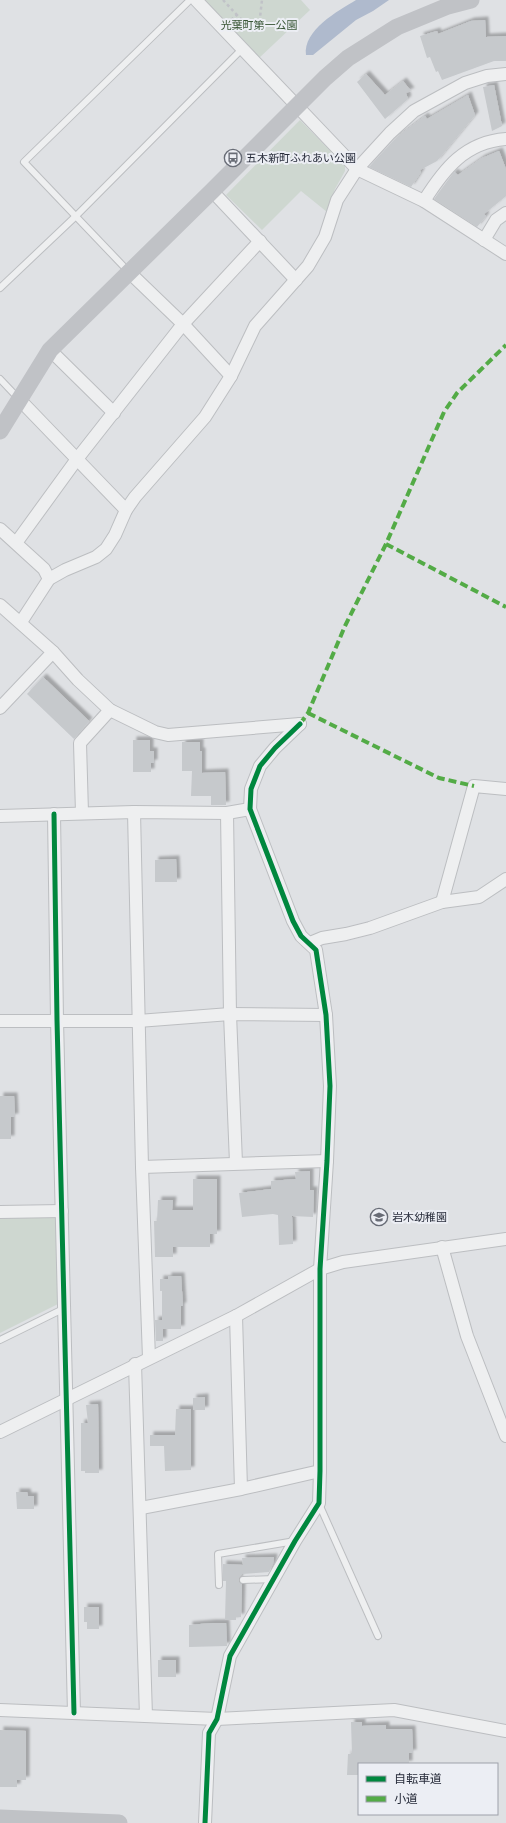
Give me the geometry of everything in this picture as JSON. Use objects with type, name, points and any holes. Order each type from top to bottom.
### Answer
[{"type":"street","points":[[196,0],[296,107],[357,169],[424,201],[506,254]]},
{"type":"street","points":[[0,431],[50,350],[325,78],[348,58],[397,27],[448,6],[471,0]]},
{"type":"street","points":[[21,622],[49,579],[65,570],[96,557],[106,549],[115,535],[126,510],[205,417],[231,376],[255,326],[308,266],[325,237],[337,200],[357,169],[390,133],[414,111],[465,83],[487,76],[506,74]]},
{"type":"street","points":[[424,201],[439,177],[453,161],[492,140],[506,139]]},
{"type":"street","points":[[212,191],[296,280]]},
{"type":"street","points":[[484,240],[496,220],[506,214]]},
{"type":"street","points":[[16,543],[77,459],[183,324],[260,241]]},
{"type":"street","points":[[130,272],[183,324],[231,376]]},
{"type":"street","points":[[50,350],[114,413]]},
{"type":"street","points":[[19,399],[126,510]]},
{"type":"street","points":[[0,529],[44,569],[49,579]]},
{"type":"street","points":[[0,605],[21,622],[53,652],[110,710],[155,732],[168,735],[300,724],[275,748],[260,766],[251,789],[250,809],[293,921],[301,936],[316,950],[326,1015],[330,1086],[320,1269],[319,1503],[295,1541],[230,1656],[217,1719],[209,1733],[207,1747],[205,1823]]},
{"type":"street","points":[[0,708],[53,652]]},
{"type":"street","points":[[82,813],[80,743],[110,710]]},
{"type":"street","points":[[442,902],[474,786],[506,789]]},
{"type":"street","points":[[0,816],[134,812],[227,813],[250,809]]},
{"type":"street","points":[[134,812],[142,1167],[149,1358]]},
{"type":"street","points":[[227,813],[230,1014],[236,1163]]},
{"type":"street","points":[[54,814],[57,1020],[74,1713]]},
{"type":"street","points":[[310,943],[322,938],[370,928],[442,902],[479,897],[506,879]]},
{"type":"street","points":[[0,1021],[138,1021],[230,1014],[326,1015]]},
{"type":"street","points":[[142,1167],[327,1161]]},
{"type":"street","points":[[0,1212],[62,1210]]},
{"type":"street","points":[[0,1432],[135,1364],[236,1316],[320,1269],[343,1262],[506,1239]]},
{"type":"street","points":[[442,1247],[467,1336],[506,1436]]},
{"type":"street","points":[[236,1316],[241,1489]]},
{"type":"street","points":[[135,1364],[141,1508],[146,1716]]},
{"type":"street","points":[[141,1508],[241,1489],[320,1471]]},
{"type":"street","points":[[0,1710],[217,1719],[394,1710],[506,1731]]},
{"type":"street","points":[[0,1818],[120,1823]]},
{"type":"lane","points":[[130,272],[24,162],[190,0]]},
{"type":"lane","points":[[0,288],[76,216],[242,50]]},
{"type":"lane","points":[[0,379],[19,399]]},
{"type":"lane","points":[[0,1340],[64,1308]]},
{"type":"lane","points":[[319,1503],[378,1636]]},
{"type":"lane","points":[[219,1585],[218,1554],[295,1541]]},
{"type":"lane","points":[[243,1580],[274,1579]]},
{"type":"path","points":[[223,0],[250,28],[256,30],[259,26],[262,0]]},
{"type":"path","points":[[226,25],[237,16]]},
{"type":"green space","name":"光葉町第一公園","points":[[202,0],[301,0],[310,10],[258,59]]},
{"type":"green space","points":[[300,120],[345,166],[345,171],[335,189],[327,212],[301,191],[262,230],[226,195]]},
{"type":"green space","points":[[56,1217],[58,1304],[0,1333],[0,1218]]},
{"type":"water","points":[[356,0],[389,0],[356,20],[313,55],[306,55],[310,37],[323,22]]},
{"type":"building","points":[[485,20],[486,37],[506,36],[506,61],[494,61],[442,80],[438,71],[436,72],[430,57],[427,58],[420,36],[437,31],[438,34],[471,21]]},
{"type":"building","points":[[366,74],[385,95],[403,81],[411,91],[406,93],[408,99],[385,119],[357,82]]},
{"type":"building","points":[[494,85],[502,126],[492,131],[483,87]]},
{"type":"building","points":[[468,95],[475,115],[437,161],[420,170],[421,172],[411,187],[369,167],[397,137],[425,116],[427,119]]},
{"type":"building","points":[[499,151],[506,169],[506,196],[484,214],[486,216],[477,227],[434,199],[454,172],[458,175],[482,158]]},
{"type":"building","points":[[43,677],[89,721],[74,739],[27,694]]},
{"type":"building","points":[[133,740],[150,740],[150,751],[154,751],[154,763],[151,763],[151,772],[133,772]]},
{"type":"building","points":[[182,742],[200,742],[200,751],[202,751],[202,773],[225,772],[226,805],[211,805],[211,796],[191,796],[192,771],[182,771]]},
{"type":"building","points":[[176,859],[177,882],[155,882],[155,860]]},
{"type":"building","points":[[0,1096],[14,1096],[15,1117],[11,1117],[11,1139],[0,1139]]},
{"type":"building","points":[[310,1171],[310,1190],[314,1190],[313,1217],[292,1216],[293,1244],[279,1245],[278,1215],[273,1214],[242,1217],[239,1193],[271,1189],[271,1181],[296,1179],[295,1172]]},
{"type":"building","points":[[193,1179],[217,1179],[217,1234],[210,1234],[210,1247],[173,1247],[173,1257],[155,1257],[154,1221],[157,1221],[158,1200],[173,1200],[172,1210],[193,1210]]},
{"type":"building","points":[[168,1276],[181,1276],[183,1306],[181,1306],[181,1329],[163,1329],[163,1341],[156,1341],[155,1320],[162,1320],[162,1291],[160,1291],[160,1279],[168,1279]]},
{"type":"building","points":[[205,1397],[205,1410],[193,1410],[193,1398]]},
{"type":"building","points":[[98,1404],[99,1473],[85,1473],[85,1471],[81,1471],[81,1423],[88,1423],[86,1405]]},
{"type":"building","points":[[176,1409],[191,1409],[191,1470],[165,1471],[164,1446],[150,1446],[150,1435],[175,1435]]},
{"type":"building","points":[[16,1492],[27,1492],[28,1496],[34,1496],[34,1509],[17,1509]]},
{"type":"building","points":[[274,1557],[273,1564],[269,1572],[242,1574],[239,1578],[239,1582],[242,1584],[241,1617],[236,1617],[236,1620],[225,1620],[226,1581],[223,1581],[223,1564],[243,1565],[242,1558]]},
{"type":"building","points":[[84,1607],[99,1607],[99,1629],[87,1629],[87,1622],[84,1622]]},
{"type":"building","points":[[226,1623],[227,1646],[189,1647],[189,1625]]},
{"type":"building","points":[[158,1660],[176,1660],[176,1677],[158,1677]]},
{"type":"building","points":[[351,1722],[362,1722],[362,1726],[386,1725],[386,1729],[412,1729],[413,1753],[409,1753],[409,1763],[358,1763],[358,1775],[347,1775],[348,1754],[352,1754]]},
{"type":"building","points":[[0,1730],[26,1731],[26,1780],[17,1780],[17,1787],[0,1787]]},
{"type":"marked path","points":[[300,724],[308,713],[345,626],[386,544],[444,412],[457,393],[506,345]]},
{"type":"marked path","points":[[386,544],[506,607]]},
{"type":"marked path","points":[[308,713],[439,778],[474,786]]},
{"type":"cycle path","points":[[205,1823],[209,1733],[217,1719],[230,1656],[295,1541],[319,1503],[320,1269],[330,1086],[326,1015],[316,950],[301,936],[293,921],[250,809],[251,789],[260,766],[275,748],[300,724]]},
{"type":"cycle path","points":[[54,814],[57,1020],[74,1713]]},
{"type":"place","name":"五木新町ふれあい公園","points":[[233,158]]},
{"type":"place","name":"岩木幼稚園","points":[[379,1217]]}]
